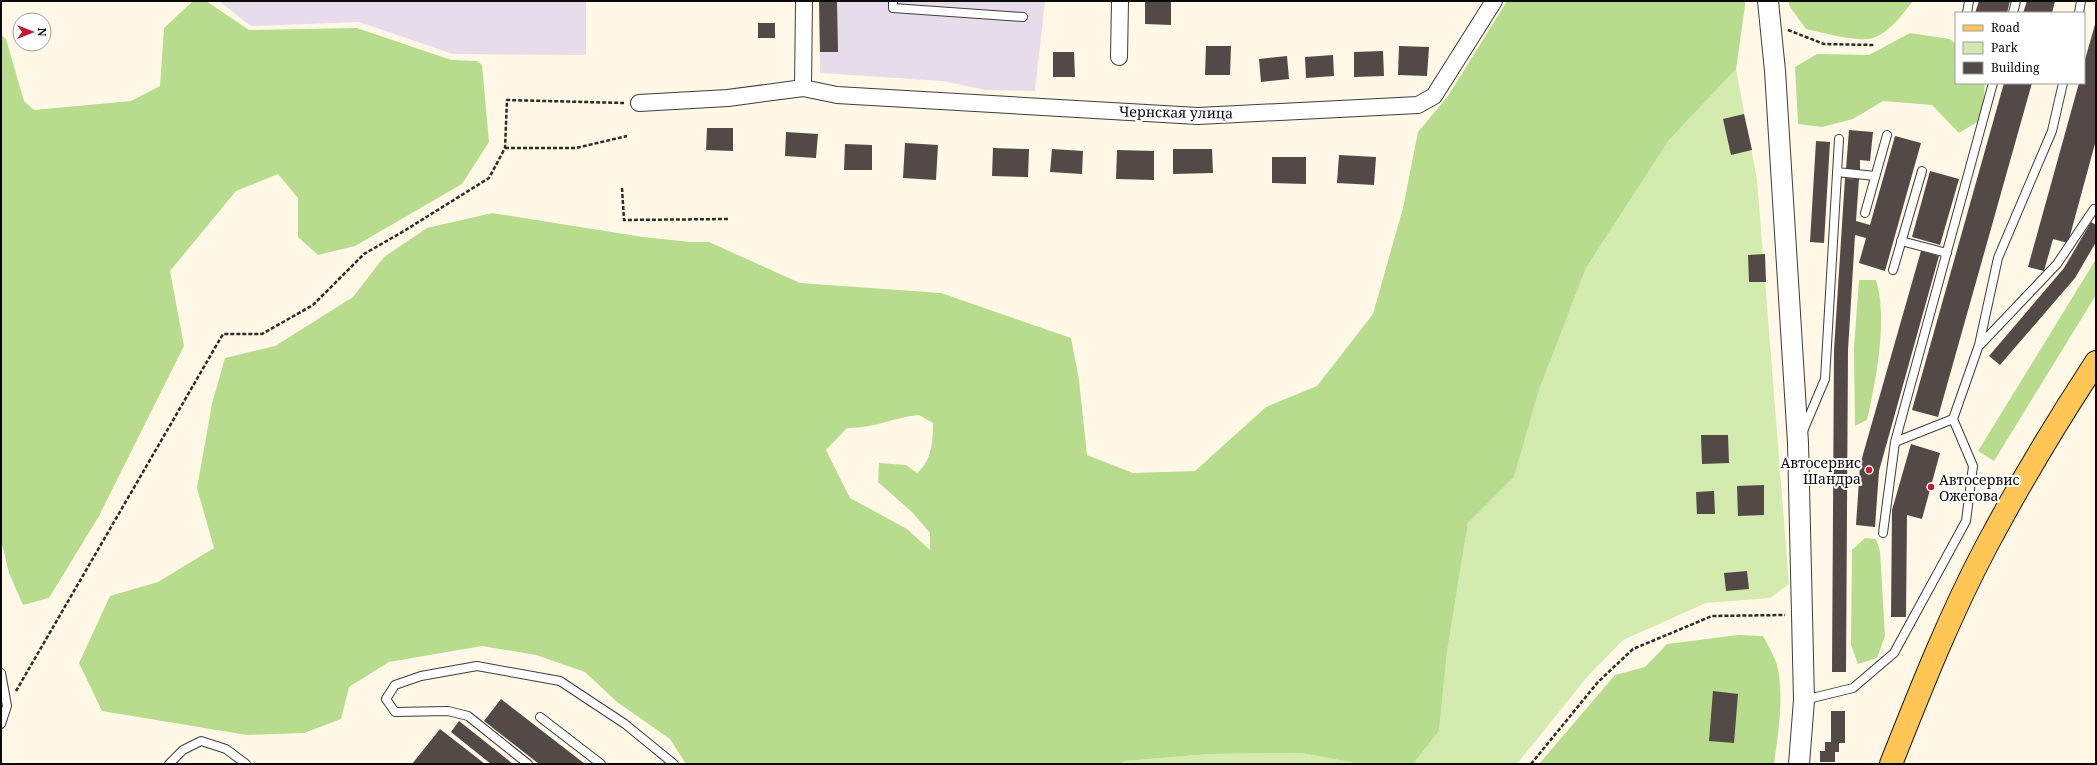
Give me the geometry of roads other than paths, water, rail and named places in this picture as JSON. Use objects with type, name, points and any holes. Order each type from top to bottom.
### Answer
[{"type":"main road","points":[[1890,764],[1931,664],[1985,548],[2049,434],[2096,362]]},
{"type":"street","points":[[804,1],[804,88]]},
{"type":"street","points":[[1119,57],[1120,1]]},
{"type":"street","name":"Чернская улица","points":[[639,103],[728,98],[804,88],[837,95],[1198,116],[1418,105],[1434,96],[1494,1]]},
{"type":"street","points":[[1768,1],[1775,72],[1798,443],[1804,700],[1799,764]]},
{"type":"lane","points":[[893,1],[893,8],[1023,17]]},
{"type":"lane","points":[[1967,12],[1969,1]]},
{"type":"lane","points":[[2013,12],[2016,1]]},
{"type":"lane","points":[[2079,12],[2082,1]]},
{"type":"lane","points":[[1883,533],[1895,442],[1994,84]]},
{"type":"lane","points":[[1804,700],[1853,688],[1894,653],[1966,521],[1973,466],[1953,419],[1979,345],[1998,258],[2052,131],[2063,84]]},
{"type":"lane","points":[[1865,213],[1887,135]]},
{"type":"lane","points":[[1798,443],[1825,379],[1839,139]]},
{"type":"lane","points":[[1892,270],[1922,171]]},
{"type":"lane","points":[[1837,172],[1875,176]]},
{"type":"lane","points":[[1979,345],[2057,264],[2094,209]]},
{"type":"lane","points":[[1901,241],[1946,253]]},
{"type":"lane","points":[[1895,442],[1953,419]]},
{"type":"lane","points":[[528,764],[468,716],[448,711],[395,712],[386,699],[395,685],[421,676],[477,666],[560,681],[625,724],[674,764]]},
{"type":"lane","points":[[1,673],[7,706],[1,724]]},
{"type":"lane","points":[[540,717],[601,764]]},
{"type":"lane","points":[[170,764],[184,750],[202,741],[226,748],[246,764]]},
{"type":"place","name":"Автосервис Шандра","points":[[1869,470]]},
{"type":"place","name":"Автосервис Ожегова","points":[[1931,487]]}]
